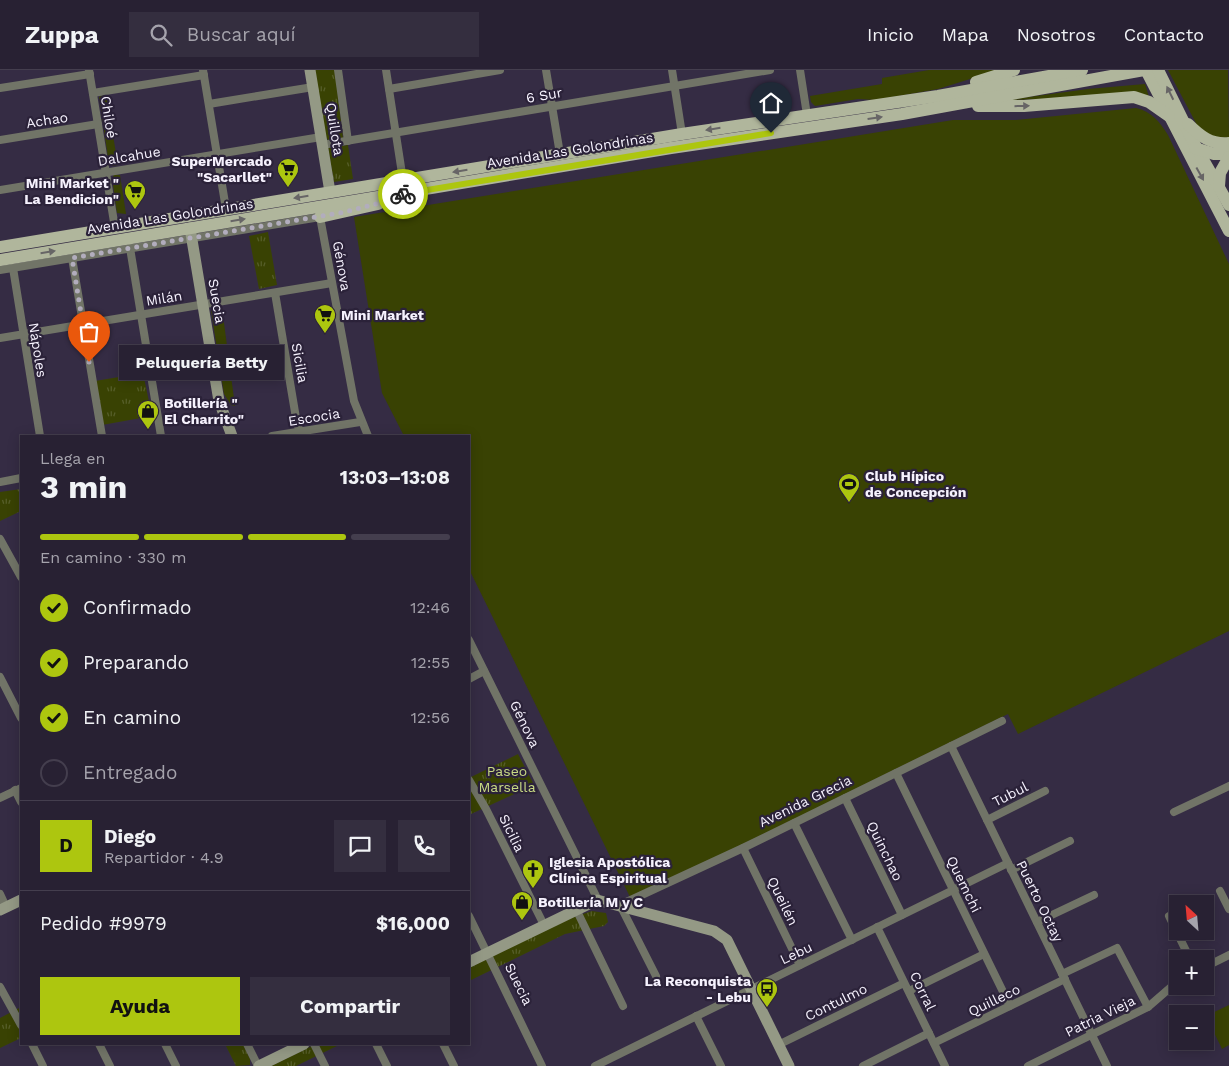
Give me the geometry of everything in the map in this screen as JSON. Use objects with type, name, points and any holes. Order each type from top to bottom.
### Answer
[{"type":"main road","name":"Quillota","points":[[310,70],[330,192]]},
{"type":"main road","points":[[938,96],[1014,70]]},
{"type":"main road","name":"Avenida Las Golondrinas","points":[[0,248],[191,233],[560,154],[1084,73],[1145,70]]},
{"type":"main road","points":[[1145,70],[1197,149],[1229,205]]},
{"type":"main road","points":[[1158,70],[1175,116],[1178,134],[1229,231]]},
{"type":"main road","name":"Avenida Las Golondrinas","points":[[0,248],[330,192],[405,186],[956,105],[1084,73]]},
{"type":"main road","points":[[956,105],[1024,106],[1127,96],[1145,100],[1175,116],[1208,140],[1218,143],[1229,143]]},
{"type":"main road","points":[[672,148],[679,141],[682,134]]},
{"type":"main road","points":[[1178,134],[1197,149],[1214,154],[1229,154]]},
{"type":"main road","points":[[1219,186],[1220,173],[1229,158]]},
{"type":"main road","points":[[320,216],[367,207],[405,186]]},
{"type":"main road","points":[[191,233],[194,220],[202,213]]},
{"type":"main road","points":[[175,218],[191,233]]},
{"type":"main road","name":"Suecia","points":[[191,233],[219,401],[232,435]]},
{"type":"main road","points":[[3,909],[20,900]]},
{"type":"main road","points":[[470,962],[598,900],[722,935],[789,1066]]},
{"type":"main road","points":[[262,1065],[302,1045]]},
{"type":"street","points":[[338,70],[348,141]]},
{"type":"street","points":[[386,70],[405,186]]},
{"type":"street","points":[[389,89],[500,70]]},
{"type":"street","points":[[546,70],[560,154]]},
{"type":"street","points":[[672,70],[682,134]]},
{"type":"street","name":"6 Sur","points":[[322,141],[348,141],[770,70]]},
{"type":"street","points":[[800,70],[807,115]]},
{"type":"street","points":[[0,88],[89,72]]},
{"type":"street","name":"Chiloé","points":[[89,72],[115,228]]},
{"type":"street","points":[[93,92],[204,72],[226,209]]},
{"type":"street","points":[[209,104],[313,87]]},
{"type":"street","name":"Achao","points":[[0,140],[98,124]]},
{"type":"street","name":"Dalcahue","points":[[0,190],[217,154],[322,141]]},
{"type":"street","name":"Avenida Las Golondrinas","points":[[0,270],[130,248],[191,233],[320,216]]},
{"type":"street","name":"Génova","points":[[320,216],[354,401],[360,422],[367,435]]},
{"type":"street","points":[[130,248],[162,435]]},
{"type":"street","points":[[72,258],[102,435]]},
{"type":"street","name":"Nápoles","points":[[13,268],[40,435]]},
{"type":"street","name":"Milán","points":[[0,338],[332,283]]},
{"type":"street","name":"Sicilia","points":[[275,293],[301,434]]},
{"type":"street","name":"Escocia","points":[[286,435],[301,434],[360,422]]},
{"type":"street","points":[[0,482],[20,478]]},
{"type":"street","points":[[0,539],[20,575]]},
{"type":"street","name":"Génova","points":[[470,642],[598,900]]},
{"type":"street","points":[[470,678],[484,671]]},
{"type":"street","points":[[0,677],[20,716]]},
{"type":"street","name":"Avenida Grecia","points":[[620,905],[743,848],[1002,721]]},
{"type":"street","name":"Puerto Octay","points":[[950,746],[1107,1066]]},
{"type":"street","name":"Quemchi","points":[[896,773],[1010,1006]]},
{"type":"street","name":"Sicilia","points":[[470,782],[486,809],[544,925]]},
{"type":"street","points":[[1174,812],[1229,786]]},
{"type":"street","points":[[0,798],[18,789]]},
{"type":"street","name":"Tubul","points":[[987,820],[1045,791]]},
{"type":"street","name":"Quinchao","points":[[845,798],[902,915]]},
{"type":"street","points":[[794,822],[852,940]]},
{"type":"street","name":"Lebu","points":[[595,1066],[612,1062],[696,1016],[953,890],[1070,841]]},
{"type":"street","name":"Queilén","points":[[743,848],[800,965]]},
{"type":"street","points":[[1220,891],[1229,909]]},
{"type":"street","points":[[0,894],[3,909]]},
{"type":"street","points":[[1037,922],[1094,895]]},
{"type":"street","points":[[620,905],[656,976]]},
{"type":"street","points":[[576,910],[622,1006]]},
{"type":"street","name":"Suecia","points":[[470,918],[542,1066]]},
{"type":"street","name":"Corral","points":[[877,927],[946,1066]]},
{"type":"street","name":"Quilleco","points":[[934,1043],[1010,1006],[1117,948],[1148,1007]]},
{"type":"street","points":[[909,991],[984,954]]},
{"type":"street","points":[[1214,962],[1229,955]]},
{"type":"street","name":"Contulmo","points":[[778,1044],[904,982]]},
{"type":"street","points":[[0,987],[20,1023]]},
{"type":"street","name":"Patria Vieja","points":[[1028,1066],[1148,1007],[1169,989]]},
{"type":"street","points":[[696,1016],[721,1066]]},
{"type":"street","points":[[863,1066],[930,1033]]},
{"type":"street","points":[[32,1045],[43,1066]]},
{"type":"street","points":[[100,1045],[110,1066]]},
{"type":"street","points":[[166,1045],[176,1066]]},
{"type":"street","points":[[249,1045],[262,1065]]},
{"type":"street","points":[[314,1045],[325,1066]]},
{"type":"street","points":[[376,1045],[387,1066]]},
{"type":"street","points":[[444,1045],[454,1066]]},
{"type":"green space","points":[[315,70],[335,70],[343,138],[328,140],[325,136]]},
{"type":"green space","points":[[929,70],[999,70],[938,89],[876,100],[858,99],[815,106],[811,102],[810,96],[882,84],[882,78]]},
{"type":"green space","points":[[1168,70],[1228,70],[1229,138],[1210,137],[1198,127]]},
{"type":"green space","points":[[1145,84],[1149,97],[1007,100],[1088,89]]},
{"type":"green space","points":[[106,94],[118,165],[112,166],[109,164],[99,97]]},
{"type":"green space","name":"Club Hípico de Concepción","points":[[1136,108],[1155,118],[1168,135],[1229,264],[1229,631],[1018,734],[1008,714],[631,899],[470,571],[470,435],[403,435],[382,393],[354,217],[953,120],[1016,120]]},
{"type":"green space","points":[[348,145],[353,179],[334,182],[328,148]]},
{"type":"green space","points":[[114,175],[120,175],[126,214],[117,213],[112,178]]},
{"type":"green space","points":[[268,232],[277,285],[259,289],[249,236]]},
{"type":"green space","points":[[222,308],[235,406],[231,405],[224,394],[211,310]]},
{"type":"green space","points":[[143,373],[152,416],[102,425],[95,381]]},
{"type":"green space","points":[[20,489],[20,511],[0,521],[0,492]]},
{"type":"green space","name":"Paseo Marsella","points":[[518,754],[534,785],[471,814],[470,778]]},
{"type":"green space","points":[[592,911],[606,913],[608,922],[604,926],[565,934],[470,981],[470,968],[565,920]]},
{"type":"green space","points":[[1229,1005],[1229,1045],[1222,1049],[1214,1032],[1214,1012]]},
{"type":"green space","points":[[20,1008],[20,1038],[0,1048],[0,1018]]},
{"type":"green space","points":[[226,1045],[243,1045],[250,1059],[250,1065],[236,1066]]},
{"type":"green space","points":[[314,1045],[339,1045],[296,1066],[271,1066]]},
{"type":"way so far","points":[[89,362],[72,258],[345,212],[367,207],[403,194]]},
{"type":"place","name":"SuperMercado \"Sacarllet\"","points":[[288,188]]},
{"type":"place","name":"Mini Market \" La Bendicion\"","points":[[135,210]]},
{"type":"place","name":"Mini Market","points":[[325,334]]},
{"type":"place","name":"Peluquería Betty","points":[[89,362]]},
{"type":"place","name":"Botillería \" El Charrito\"","points":[[148,430]]},
{"type":"place","name":"Club Hípico de Concepción","points":[[849,503]]},
{"type":"place","name":"Iglesia Apostólica Clínica Espiritual","points":[[533,889]]},
{"type":"place","name":"Botillería M y C","points":[[522,921]]},
{"type":"place","name":"La Reconquista - Lebu","points":[[767,1008]]},
{"type":"route","points":[[403,194],[771,133]]}]
